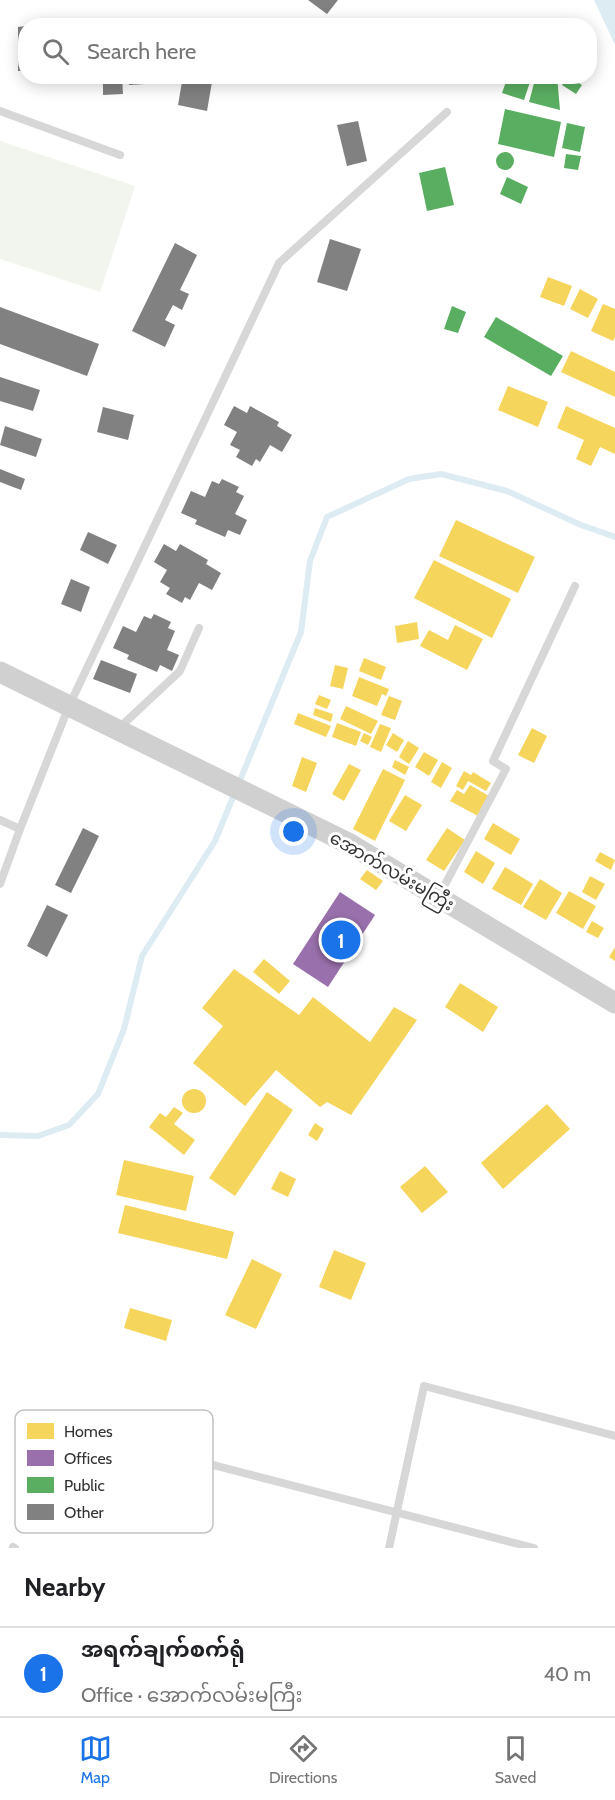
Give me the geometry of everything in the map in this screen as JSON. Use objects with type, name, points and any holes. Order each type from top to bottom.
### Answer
[{"type":"main road","name":"အောက်လမ်းမကြီး","points":[[0,672],[350,844],[615,1003]]},
{"type":"lane","points":[[0,111],[120,155]]},
{"type":"lane","points":[[0,884],[69,706],[279,263],[447,112]]},
{"type":"lane","points":[[439,898],[506,769],[493,760],[575,585]]},
{"type":"lane","points":[[117,730],[180,671],[200,628]]},
{"type":"lane","points":[[0,820],[20,829]]},
{"type":"lane","points":[[389,1548],[424,1386],[615,1436]]},
{"type":"lane","points":[[213,1464],[534,1548]]},
{"type":"shaded area","points":[[594,0],[615,0],[615,45]]},
{"type":"shaded area","points":[[0,141],[135,186],[100,292],[0,259]]},
{"type":"building: Homes","points":[[548,277],[572,286],[564,306],[540,297]]},
{"type":"building: Homes","points":[[580,289],[598,299],[588,318],[570,309]]},
{"type":"building: Homes","points":[[603,304],[615,309],[613,341],[591,331]]},
{"type":"building: Homes","points":[[571,351],[615,372],[615,397],[561,372]]},
{"type":"building: Homes","points":[[508,386],[548,402],[538,427],[498,410]]},
{"type":"building: Homes","points":[[566,406],[615,428],[615,454],[600,447],[591,466],[576,459],[584,440],[557,428]]},
{"type":"building: Homes","points":[[456,520],[535,557],[518,593],[439,556]]},
{"type":"building: Homes","points":[[434,560],[511,599],[492,638],[414,598]]},
{"type":"building: Homes","points":[[417,622],[419,639],[397,643],[395,626]]},
{"type":"building: Homes","points":[[455,625],[483,639],[467,670],[420,646],[429,630],[448,640]]},
{"type":"building: Homes","points":[[364,658],[386,667],[381,680],[359,671]]},
{"type":"building: Homes","points":[[335,665],[348,668],[343,689],[330,686]]},
{"type":"building: Homes","points":[[359,677],[389,689],[386,696],[382,694],[377,706],[352,696]]},
{"type":"building: Homes","points":[[319,695],[331,700],[327,709],[315,704]]},
{"type":"building: Homes","points":[[389,696],[402,701],[395,720],[381,715]]},
{"type":"building: Homes","points":[[346,706],[378,721],[371,734],[340,719]]},
{"type":"building: Homes","points":[[315,708],[333,714],[331,722],[313,715]]},
{"type":"building: Homes","points":[[298,713],[331,726],[326,737],[294,724]]},
{"type":"building: Homes","points":[[337,723],[361,732],[356,746],[332,737]]},
{"type":"building: Homes","points":[[380,724],[391,728],[381,752],[370,747]]},
{"type":"building: Homes","points":[[532,728],[547,736],[534,763],[518,755]]},
{"type":"building: Homes","points":[[364,733],[372,737],[368,745],[360,741]]},
{"type":"building: Homes","points":[[393,733],[404,740],[397,752],[386,745]]},
{"type":"building: Homes","points":[[408,741],[419,748],[409,764],[399,757]]},
{"type":"building: Homes","points":[[424,752],[438,760],[429,776],[415,767]]},
{"type":"building: Homes","points":[[302,757],[317,763],[306,792],[292,786]]},
{"type":"building: Homes","points":[[395,760],[409,767],[405,775],[392,767]]},
{"type":"building: Homes","points":[[442,762],[452,768],[441,788],[431,782]]},
{"type":"building: Homes","points":[[349,764],[361,770],[344,801],[332,794]]},
{"type":"building: Homes","points":[[383,769],[405,780],[375,841],[353,829]]},
{"type":"building: Homes","points":[[464,771],[471,775],[473,772],[491,783],[486,791],[468,781],[463,790],[456,786]]},
{"type":"building: Homes","points":[[470,785],[489,796],[478,816],[450,801],[457,790],[464,794]]},
{"type":"building: Homes","points":[[405,795],[422,805],[406,831],[389,821]]},
{"type":"building: Homes","points":[[493,823],[520,839],[511,855],[484,839]]},
{"type":"building: Homes","points":[[447,828],[465,840],[444,871],[426,860]]},
{"type":"building: Homes","points":[[476,851],[495,863],[483,884],[464,872]]},
{"type":"building: Homes","points":[[600,852],[615,860],[611,870],[595,861]]},
{"type":"building: Homes","points":[[505,867],[533,884],[521,905],[492,889]]},
{"type":"building: Homes","points":[[367,870],[383,881],[376,890],[360,879]]},
{"type":"building: Homes","points":[[590,876],[605,884],[596,900],[582,892]]},
{"type":"building: Homes","points":[[540,879],[562,893],[546,920],[523,907]]},
{"type":"building: Homes","points":[[569,891],[596,906],[583,929],[556,913]]},
{"type":"building: Homes","points":[[592,921],[604,928],[598,938],[586,932]]},
{"type":"building: Homes","points":[[615,947],[615,961],[609,957]]},
{"type":"building: Homes","points":[[264,959],[290,981],[279,994],[253,972]]},
{"type":"building: Homes","points":[[234,969],[299,1015],[313,997],[370,1042],[394,1007],[417,1020],[351,1115],[327,1102],[320,1107],[276,1070],[245,1106],[193,1063],[223,1026],[202,1008]]},
{"type":"building: Homes","points":[[460,983],[498,1007],[483,1032],[445,1007]]},
{"type":"building: Homes","points":[[194,1089],[203,1092],[206,1101],[203,1110],[194,1113],[185,1110],[182,1101],[185,1092]]},
{"type":"building: Homes","points":[[267,1092],[293,1110],[235,1196],[209,1178]]},
{"type":"building: Homes","points":[[547,1104],[570,1129],[503,1189],[481,1163]]},
{"type":"building: Homes","points":[[174,1107],[183,1113],[174,1124],[195,1140],[184,1155],[149,1127],[160,1113],[166,1117]]},
{"type":"building: Homes","points":[[315,1123],[324,1129],[317,1141],[308,1135]]},
{"type":"building: Homes","points":[[124,1160],[194,1176],[186,1211],[116,1195]]},
{"type":"building: Homes","points":[[425,1166],[448,1192],[422,1213],[400,1187]]},
{"type":"building: Homes","points":[[280,1171],[296,1179],[288,1197],[271,1189]]},
{"type":"building: Homes","points":[[125,1205],[234,1232],[227,1259],[118,1233]]},
{"type":"building: Homes","points":[[334,1250],[366,1263],[351,1300],[319,1287]]},
{"type":"building: Homes","points":[[252,1259],[282,1274],[256,1329],[225,1315]]},
{"type":"building: Homes","points":[[130,1308],[172,1320],[166,1341],[124,1328]]},
{"type":"building: Offices","points":[[340,892],[375,915],[328,987],[293,964]]},
{"type":"building: Public","points":[[505,84],[529,84],[524,100],[502,93]]},
{"type":"building: Public","points":[[534,84],[558,84],[560,110],[529,102]]},
{"type":"building: Public","points":[[580,84],[582,85],[576,94],[562,85]]},
{"type":"building: Public","points":[[505,109],[561,122],[554,157],[498,144]]},
{"type":"building: Public","points":[[567,123],[585,127],[580,152],[562,148]]},
{"type":"building: Public","points":[[505,152],[511,155],[514,161],[511,167],[505,170],[499,167],[496,161],[499,155]]},
{"type":"building: Public","points":[[566,154],[581,156],[578,170],[564,168]]},
{"type":"building: Public","points":[[445,167],[454,205],[427,211],[419,173]]},
{"type":"building: Public","points":[[507,177],[528,187],[521,204],[500,194]]},
{"type":"building: Public","points":[[452,306],[466,312],[458,333],[444,329]]},
{"type":"building: Public","points":[[496,317],[563,356],[551,376],[484,337]]},
{"type":"building: Other","points":[[308,0],[338,0],[327,14]]},
{"type":"building: Other","points":[[103,84],[122,84],[123,94],[103,95]]},
{"type":"building: Other","points":[[182,84],[212,84],[207,111],[178,105]]},
{"type":"building: Other","points":[[358,121],[367,161],[347,166],[337,125]]},
{"type":"building: Other","points":[[330,239],[361,249],[347,291],[317,282]]},
{"type":"building: Other","points":[[175,243],[197,255],[180,290],[189,294],[182,310],[173,305],[165,320],[175,325],[165,347],[132,331]]},
{"type":"building: Other","points":[[0,307],[99,344],[87,376],[0,344]]},
{"type":"building: Other","points":[[0,377],[40,390],[33,411],[0,401]]},
{"type":"building: Other","points":[[234,406],[247,413],[250,406],[279,422],[277,426],[292,435],[282,452],[270,445],[260,462],[256,459],[252,466],[236,457],[240,450],[230,445],[237,432],[224,425]]},
{"type":"building: Other","points":[[103,407],[134,415],[128,440],[97,432]]},
{"type":"building: Other","points":[[5,426],[42,439],[36,457],[0,445]]},
{"type":"building: Other","points":[[0,469],[25,479],[21,490],[0,482]]},
{"type":"building: Other","points":[[222,479],[239,487],[236,492],[244,496],[235,514],[247,520],[240,535],[228,530],[225,537],[195,524],[197,520],[181,513],[191,491],[205,497],[212,481],[219,484]]},
{"type":"building: Other","points":[[88,532],[117,545],[108,564],[80,550]]},
{"type":"building: Other","points":[[164,544],[176,551],[180,544],[208,560],[206,564],[221,573],[212,590],[199,583],[190,600],[185,597],[182,603],[166,594],[170,588],[160,582],[167,570],[154,562]]},
{"type":"building: Other","points":[[71,579],[90,587],[81,612],[61,604]]},
{"type":"building: Other","points":[[154,614],[171,622],[168,628],[175,631],[167,650],[179,655],[172,671],[160,665],[157,672],[127,659],[129,655],[113,648],[123,626],[136,632],[144,616],[151,619]]},
{"type":"building: Other","points":[[101,660],[137,674],[130,693],[93,679]]},
{"type":"building: Other","points":[[83,828],[99,836],[71,893],[55,885]]},
{"type":"building: Other","points":[[47,905],[68,915],[47,957],[27,946]]},
{"type":"waterway","points":[[0,1135],[38,1136],[69,1125],[98,1094],[124,1029],[142,956],[215,841],[301,632],[310,561],[327,517],[409,479],[441,474],[507,491],[581,525],[615,537]]},
{"type":"place","name":"အရက်ချက်စက်ရုံ","points":[[341,940]]}]
